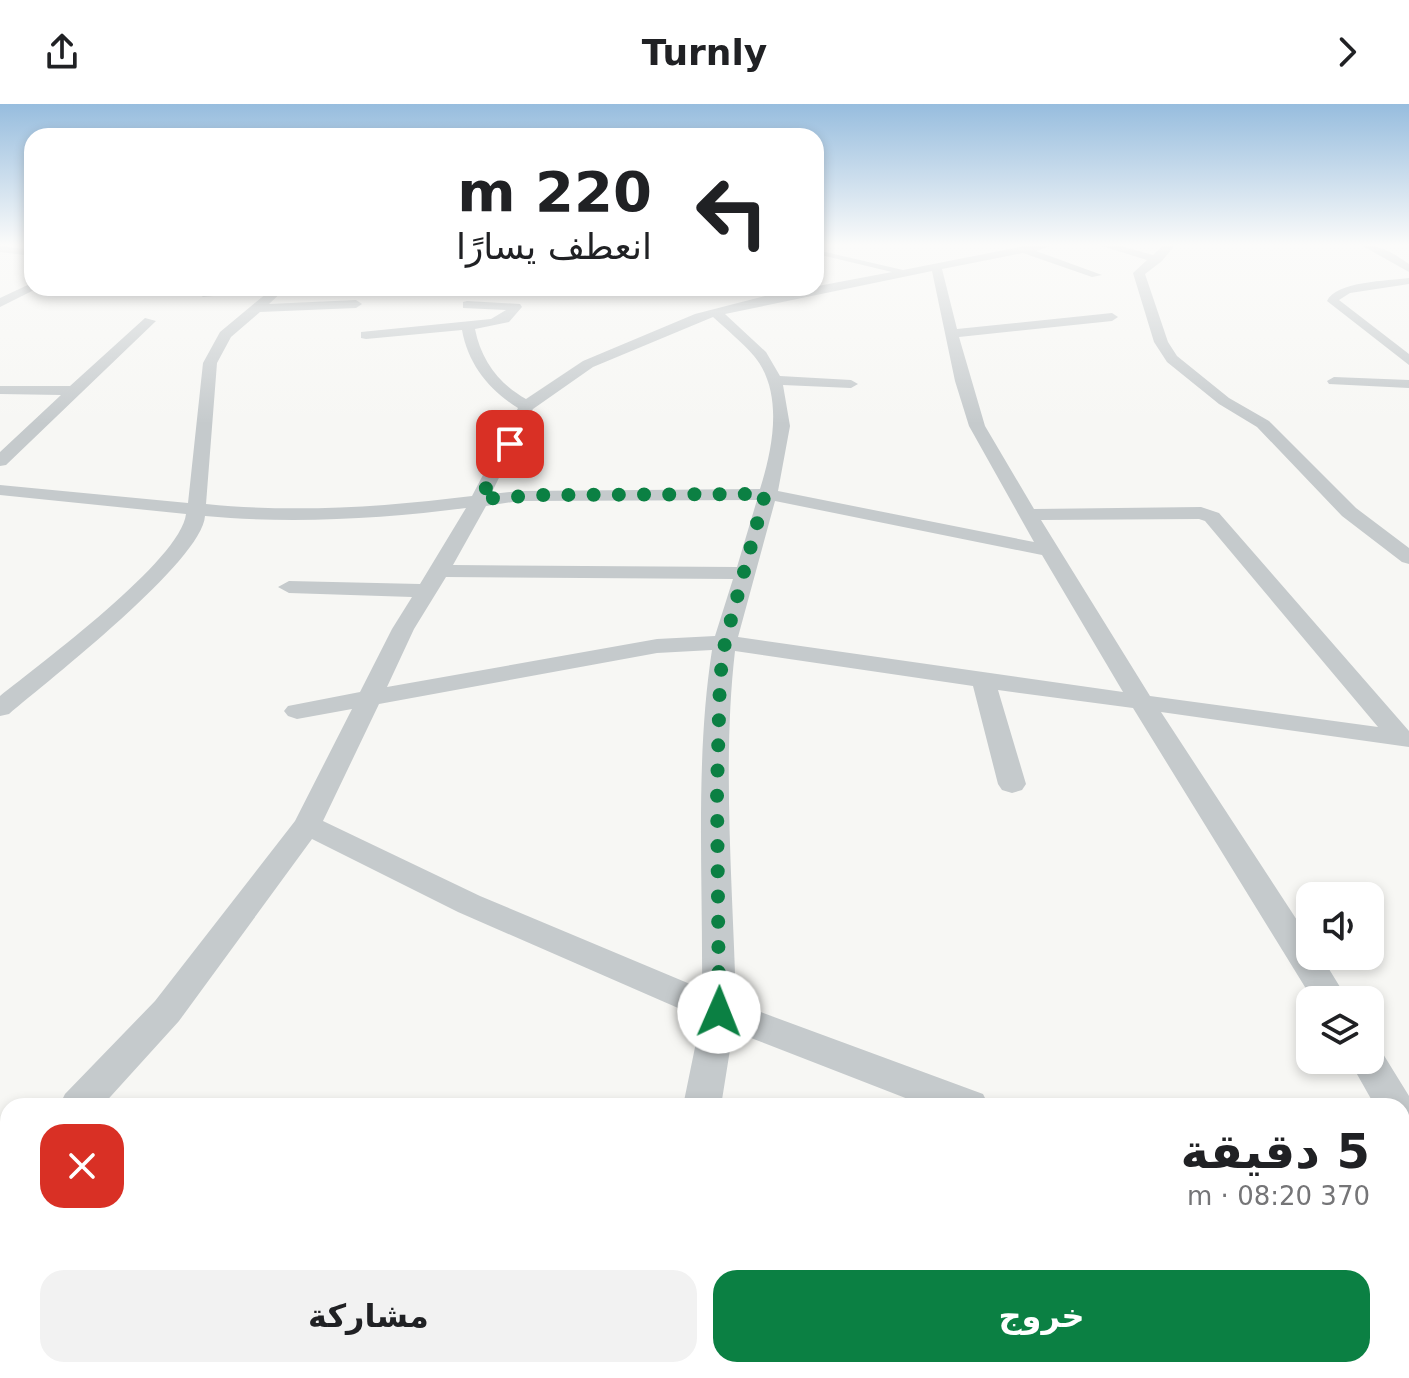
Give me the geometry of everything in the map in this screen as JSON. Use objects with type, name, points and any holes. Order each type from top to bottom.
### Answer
[{"type":"street","points":[[5,699],[102,625],[158,573],[190,536],[209,393],[210,363],[225,335],[259,304]]},
{"type":"street","points":[[255,308],[345,304]]},
{"type":"street","points":[[85,1098],[167,1011],[307,825],[403,629],[440,571],[527,406],[598,358],[715,312],[751,304]]},
{"type":"street","points":[[944,304],[978,427],[1047,550],[1322,986]]},
{"type":"street","points":[[1148,304],[1161,342],[1172,359],[1224,401],[1263,424],[1349,512],[1409,558]]},
{"type":"street","points":[[1336,304],[1409,361]]},
{"type":"street","points":[[366,335],[503,321],[516,307],[467,305]]},
{"type":"street","points":[[703,1098],[719,1012],[717,791],[720,678],[725,642],[765,494],[776,466],[781,437],[775,380],[753,346],[715,312]]},
{"type":"street","points":[[951,334],[1112,317]]},
{"type":"street","points":[[0,461],[150,321]]},
{"type":"street","points":[[468,326],[479,362],[502,390],[527,406]]},
{"type":"street","points":[[1390,344],[1409,345]]},
{"type":"street","points":[[775,380],[851,384]]},
{"type":"street","points":[[1334,381],[1409,384]]},
{"type":"street","points":[[0,390],[74,391]]},
{"type":"street","points":[[0,490],[261,513],[376,511],[543,495],[765,494],[1047,550]]},
{"type":"street","points":[[1027,515],[1201,513],[1212,517],[1405,739]]},
{"type":"street","points":[[440,571],[746,573]]},
{"type":"street","points":[[289,587],[428,591]]},
{"type":"street","points":[[297,711],[657,646],[725,642],[1405,739]]},
{"type":"street","points":[[984,681],[1012,784]]},
{"type":"street","points":[[307,825],[427,886],[719,1012],[949,1098]]},
{"type":"street","points":[[1376,1074],[1390,1098]]},
{"type":"route","points":[[510,444],[480,499],[543,495],[765,494],[725,642],[720,678],[717,791],[719,1012]]}]
